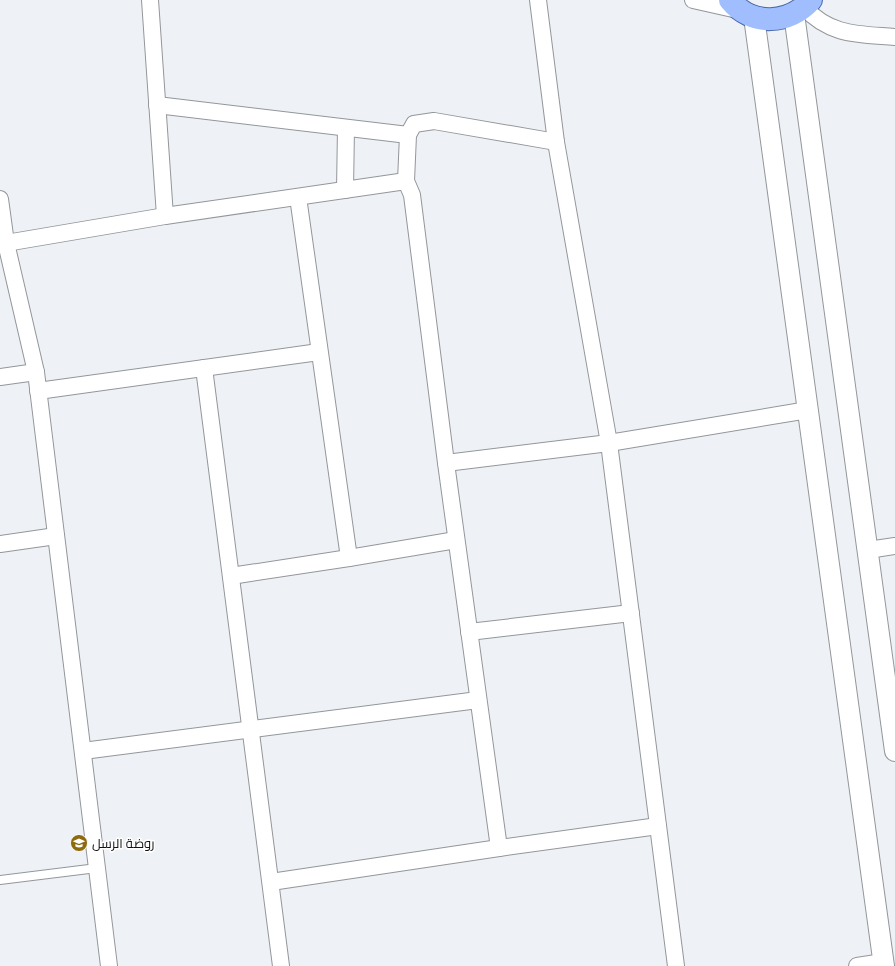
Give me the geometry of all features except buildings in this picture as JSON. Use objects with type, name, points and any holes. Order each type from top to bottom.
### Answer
[{"type":"main road","points":[[743,10],[774,19],[785,18],[803,7]]},
{"type":"street","points":[[150,0],[165,216]]},
{"type":"street","points":[[538,0],[556,142],[609,443],[676,966]]},
{"type":"street","points":[[693,0],[743,10],[808,410],[884,964],[858,966]]},
{"type":"street","points":[[803,7],[821,23],[834,29],[847,32],[895,37]]},
{"type":"street","points":[[803,7],[868,550],[892,705],[895,751]]},
{"type":"street","points":[[157,105],[408,135]]},
{"type":"street","points":[[499,848],[456,540],[412,195],[406,181],[408,135],[414,124],[434,121],[556,142]]},
{"type":"street","points":[[345,190],[346,128]]},
{"type":"street","points":[[6,243],[165,216],[406,181]]},
{"type":"street","points":[[298,197],[349,558]]},
{"type":"street","points":[[0,199],[6,243],[36,372],[109,966]]},
{"type":"street","points":[[38,391],[319,352]]},
{"type":"street","points":[[204,368],[281,966]]},
{"type":"street","points":[[0,377],[36,372]]},
{"type":"street","points":[[446,463],[609,443],[808,410]]},
{"type":"street","points":[[0,544],[56,536]]},
{"type":"street","points":[[231,576],[456,540]]},
{"type":"street","points":[[868,550],[895,546]]},
{"type":"street","points":[[469,632],[631,613]]},
{"type":"street","points":[[82,751],[478,700]]},
{"type":"street","points":[[271,882],[658,826]]},
{"type":"lane","points":[[0,880],[97,868]]},
{"type":"place","name":"روضة الرسل","points":[[79,843]]}]
